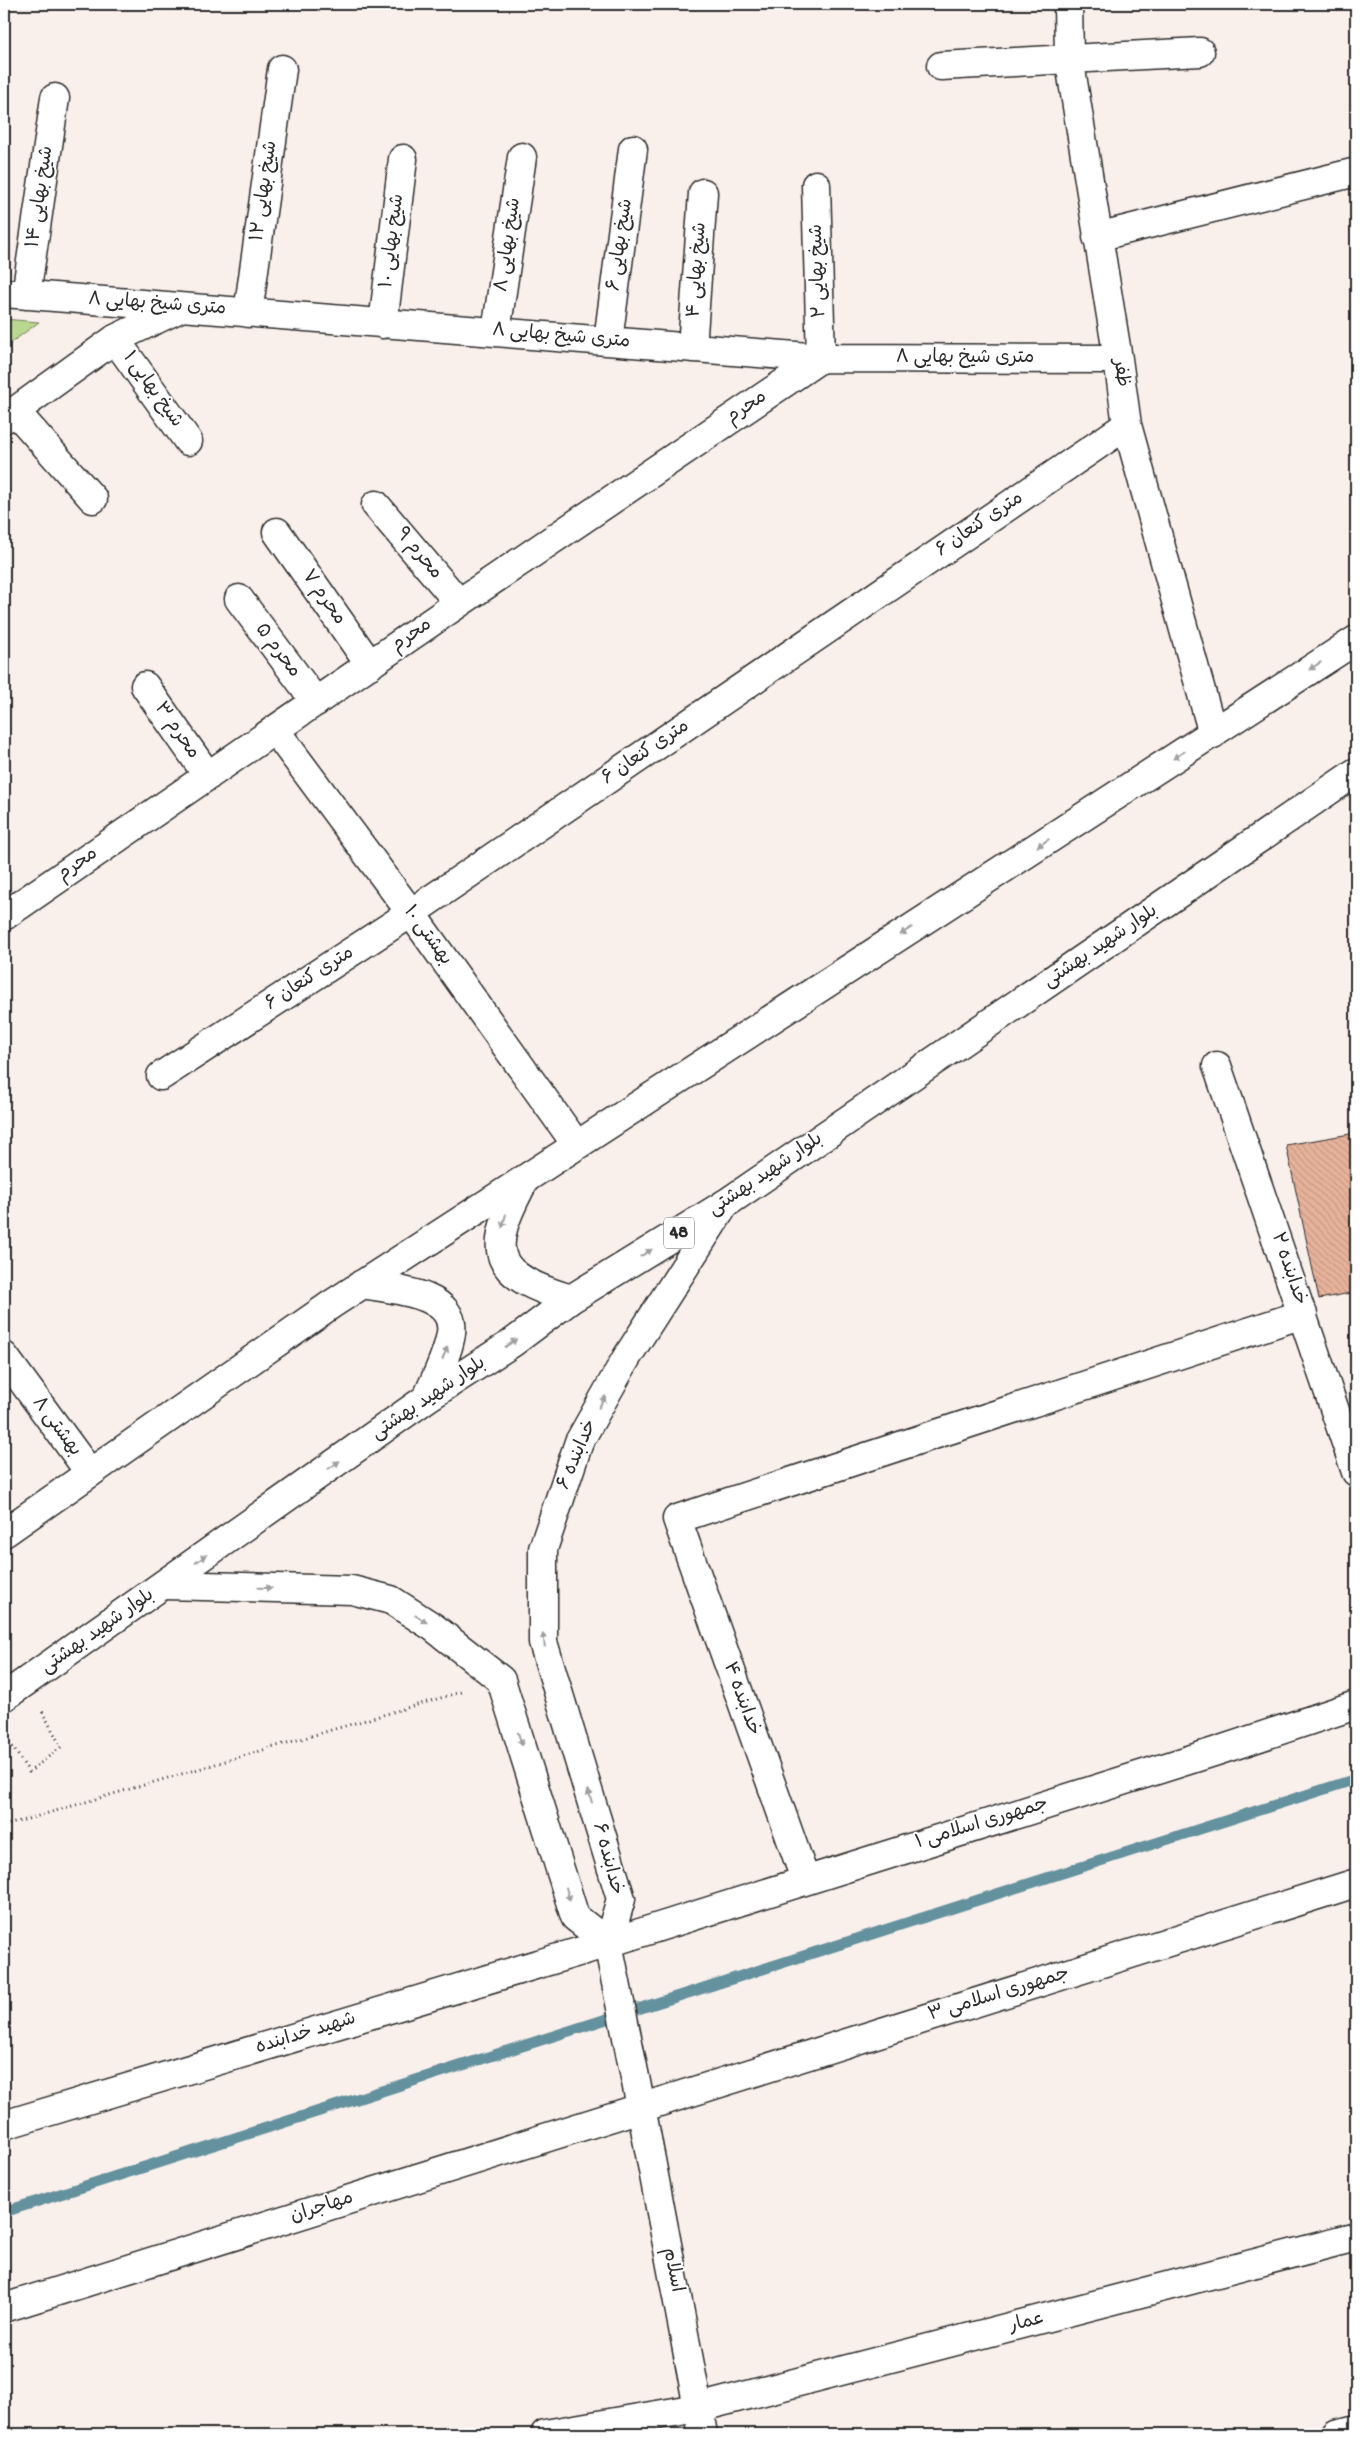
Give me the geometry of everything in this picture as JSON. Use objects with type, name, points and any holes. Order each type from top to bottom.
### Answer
[{"type":"street","name":"ظفر","points":[[1068,4],[1069,57],[1118,359],[1127,426],[1213,734]]},
{"type":"street","points":[[941,66],[1069,57],[1200,52]]},
{"type":"street","name":"شیخ بهایی ۱۲","points":[[248,313],[282,69]]},
{"type":"street","name":"شیخ بهایی ۱۴","points":[[15,294],[55,98]]},
{"type":"street","name":"شیخ بهایی ۶","points":[[608,341],[633,149]]},
{"type":"street","name":"شیخ بهایی ۸","points":[[496,332],[522,157]]},
{"type":"street","name":"شیخ بهایی ۱۰","points":[[383,324],[403,159]]},
{"type":"street","points":[[1097,237],[1356,172]]},
{"type":"street","name":"شیخ بهایی ۲","points":[[816,185],[821,358]]},
{"type":"street","name":"شیخ بهایی ۴","points":[[692,348],[703,193]]},
{"type":"street","name":"۸ متری شیخ بهایی","points":[[15,294],[821,358],[1118,359]]},
{"type":"street","points":[[93,499],[9,415],[116,339],[182,308]]},
{"type":"street","name":"شیخ بهایی ۱","points":[[116,339],[188,441]]},
{"type":"street","name":"محرم","points":[[4,916],[459,603],[821,358]]},
{"type":"street","name":"۶ متری کنعان","points":[[161,1076],[411,913],[1127,426]]},
{"type":"street","name":"محرم ۹","points":[[376,505],[459,603]]},
{"type":"street","name":"محرم ۷","points":[[277,532],[370,665]]},
{"type":"street","name":"محرم ۵","points":[[238,599],[316,702]]},
{"type":"street","points":[[4,1533],[362,1284],[1356,640]]},
{"type":"street","name":"محرم ۳","points":[[145,686],[208,776]]},
{"type":"street","name":"بهشتی ۱۰","points":[[275,730],[411,913],[576,1144]]},
{"type":"street","name":"بلوار شهید بهشتی","points":[[4,1698],[427,1398],[512,1343],[571,1299],[725,1204],[1356,772]]},
{"type":"street","name":"خدابنده ۲","points":[[1217,1066],[1356,1472]]},
{"type":"street","points":[[526,1177],[506,1213],[502,1230],[501,1256],[514,1276],[537,1289],[571,1299]]},
{"type":"street","name":"خدابنده ۶","points":[[608,1943],[621,1898],[543,1642],[543,1550],[579,1442],[627,1357],[725,1204]]},
{"type":"street","points":[[362,1284],[422,1295],[439,1304],[446,1313],[451,1322],[450,1338],[427,1398]]},
{"type":"street","name":"خدابنده ۴","points":[[805,1880],[677,1519],[1303,1314]]},
{"type":"street","name":"بهشتی ۸","points":[[4,1356],[90,1473]]},
{"type":"street","points":[[164,1585],[352,1590],[390,1600],[433,1627],[501,1680],[575,1917],[608,1943]]},
{"type":"street","name":"جمهوری اسلامی ۱","points":[[608,1943],[1214,1752],[1356,1705]]},
{"type":"street","name":"جمهوری اسلامی ۳","points":[[641,2107],[1356,1883]]},
{"type":"street","name":"اسلام","points":[[608,1943],[700,2421]]},
{"type":"street","name":"شهید خدابنده","points":[[4,2125],[608,1943]]},
{"type":"street","name":"مهاجران","points":[[4,2308],[641,2107]]},
{"type":"street","name":"عمار","points":[[545,2434],[700,2421],[1356,2237]]},
{"type":"street","points":[[1336,2434],[1356,2428]]},
{"type":"path","points":[[4,1826],[501,1680]]},
{"type":"path","points":[[4,1734],[29,1772],[61,1747],[26,1682]]},
{"type":"green space","points":[[4,319],[39,322],[4,348]]},
{"type":"building","points":[[1356,1133],[1356,1292],[1319,1299],[1286,1145]]},
{"type":"waterway","points":[[4,2212],[1356,1779]]}]
